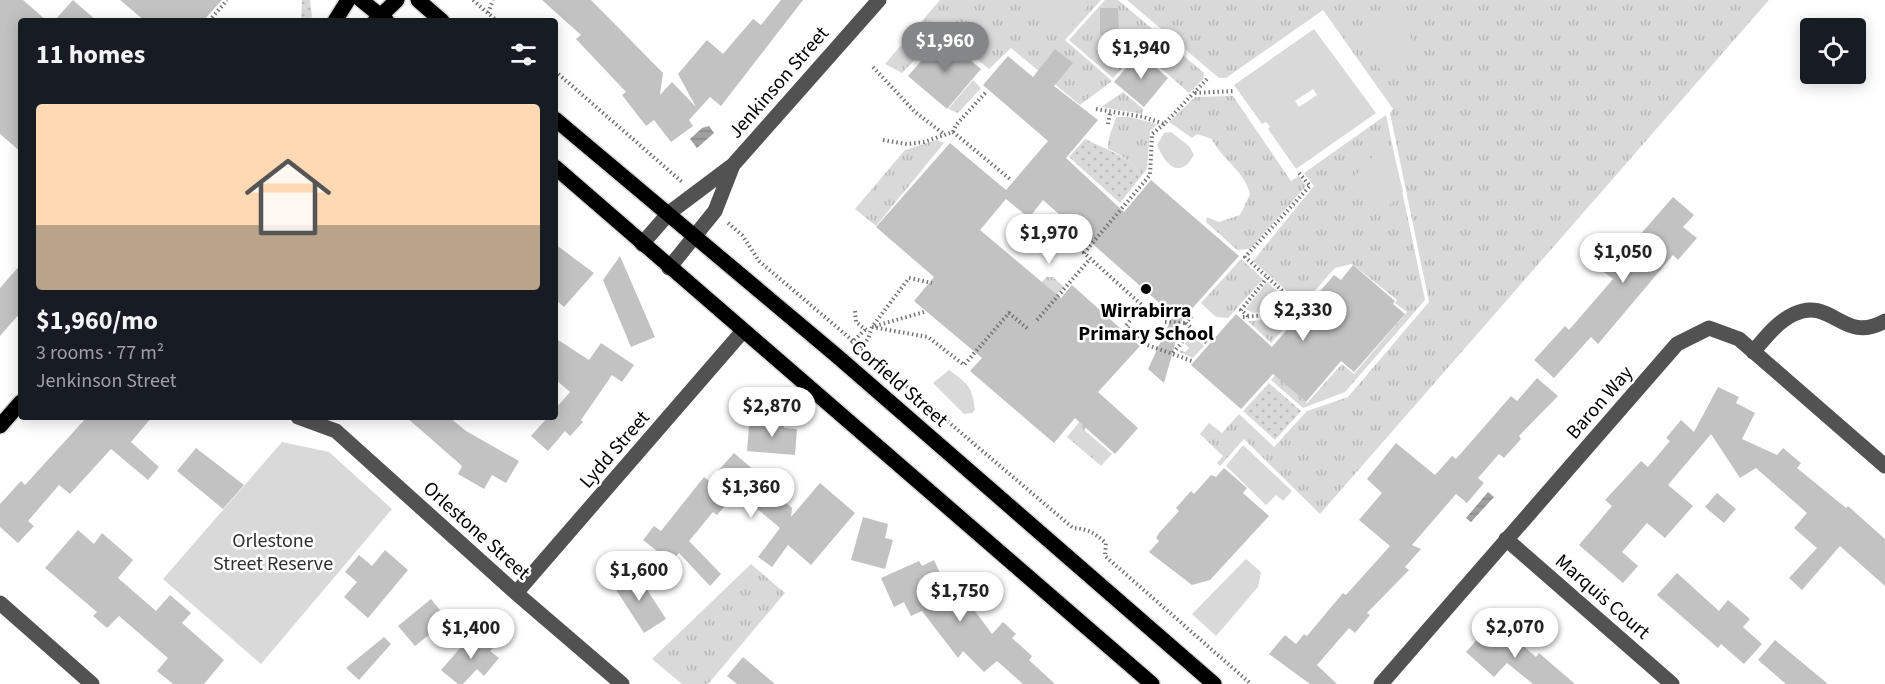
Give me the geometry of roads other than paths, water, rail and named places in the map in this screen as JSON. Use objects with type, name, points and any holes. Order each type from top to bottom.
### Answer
[{"type":"main road","points":[[337,18],[348,0]]},
{"type":"main road","points":[[361,0],[379,18]]},
{"type":"main road","points":[[383,18],[397,0]]},
{"type":"main road","points":[[418,0],[439,18]]},
{"type":"main road","name":"Corfield Street","points":[[558,121],[837,356],[1214,684]]},
{"type":"main road","points":[[558,170],[1152,684]]},
{"type":"main road","points":[[0,426],[18,405]]},
{"type":"street","name":"Jenkinson Street","points":[[642,244],[669,213],[733,165],[879,0]]},
{"type":"street","name":"Jenkinson Street","points":[[669,268],[715,211],[733,165]]},
{"type":"street","points":[[1753,352],[1775,327],[1794,313],[1815,309],[1833,315],[1849,327],[1862,329],[1885,321]]},
{"type":"street","name":"Baron Way","points":[[1381,684],[1677,344],[1709,328],[1739,339],[1885,466]]},
{"type":"street","name":"Lydd Street","points":[[516,593],[743,331]]},
{"type":"street","name":"Orlestone Street","points":[[306,420],[336,431],[516,593],[622,684]]},
{"type":"street","name":"Marquis Court","points":[[1506,539],[1672,684]]},
{"type":"street","points":[[0,603],[92,684]]},
{"type":"place","name":"Wirrabirra Primary School","points":[[1146,289]]},
{"type":"park label","name":"Orlestone Street Reserve","points":[[273,552]]}]
